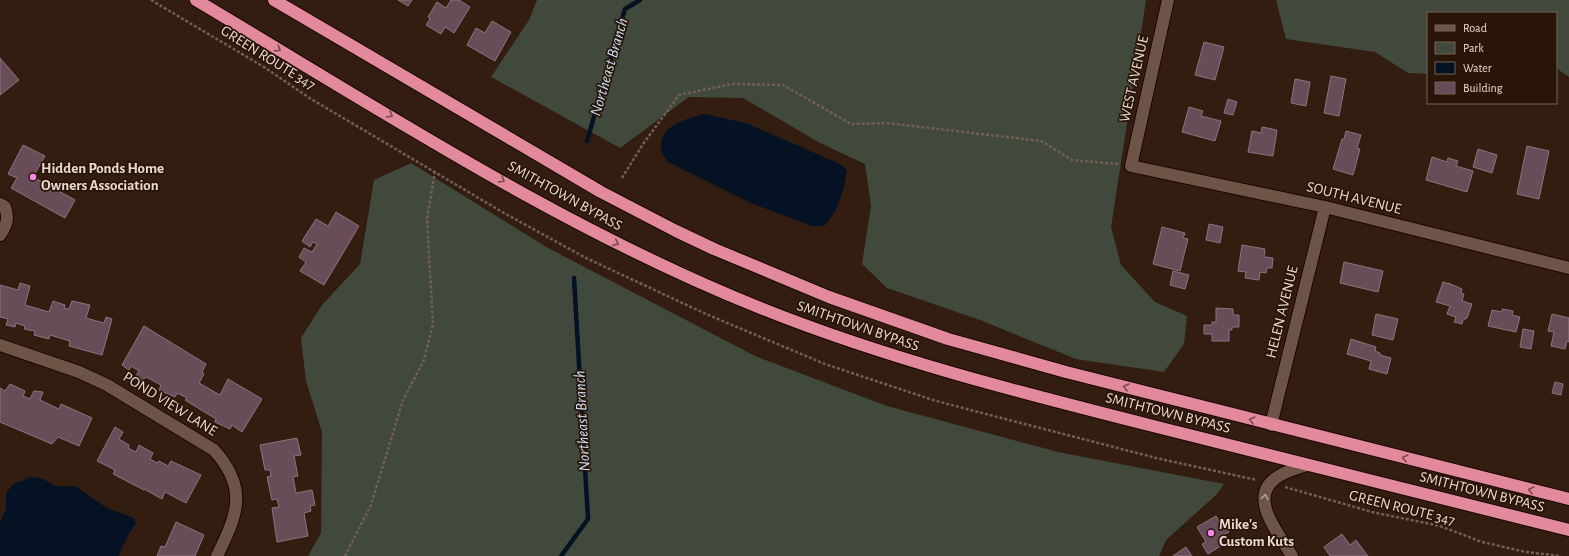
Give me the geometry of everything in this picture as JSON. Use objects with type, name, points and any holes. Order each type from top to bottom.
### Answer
[{"type":"highway","name":"SMITHTOWN BYPASS","points":[[196,0],[448,149],[593,231],[677,272],[754,306],[868,348],[969,379],[1569,530]]},
{"type":"highway","name":"SMITHTOWN BYPASS","points":[[274,0],[601,192],[676,231],[760,269],[867,312],[948,339],[1066,372],[1271,425],[1569,499]]},
{"type":"street","name":"WEST AVENUE","points":[[1131,166],[1168,0]]},
{"type":"street","name":"SOUTH AVENUE","points":[[1131,166],[1325,207],[1569,268]]},
{"type":"street","points":[[0,204],[5,207],[8,221],[0,235]]},
{"type":"street","name":"HELEN AVENUE","points":[[1271,425],[1325,207]]},
{"type":"street","name":"POND VIEW LANE","points":[[0,345],[79,372],[107,385],[214,450],[226,464],[234,481],[237,500],[235,518],[217,556]]},
{"type":"street","points":[[1292,556],[1265,509],[1264,498],[1268,487],[1274,479],[1286,472],[1307,465]]},
{"type":"path","name":"GREEN ROUTE 347","points":[[151,0],[264,67],[311,99],[373,135]]},
{"type":"path","points":[[622,178],[643,144],[679,95],[732,84],[783,85],[851,124],[887,123],[1041,141],[1072,160],[1131,166]]},
{"type":"path","points":[[345,556],[371,504],[403,400],[424,360],[432,324],[427,220],[435,171]]},
{"type":"path","name":"GREEN ROUTE 347","points":[[1285,487],[1372,512],[1440,526],[1482,542],[1531,553],[1561,556]]},
{"type":"green space","points":[[537,0],[1146,0],[1111,227],[1121,265],[1155,302],[1187,316],[1184,344],[1164,372],[1076,359],[980,320],[887,288],[862,264],[871,206],[865,164],[820,143],[743,98],[689,97],[620,148],[491,77],[529,20]]},
{"type":"green space","points":[[1276,0],[1569,0],[1569,77],[1557,69],[1557,12],[1427,12],[1427,74],[1408,73],[1375,52],[1286,39]]},
{"type":"green space","points":[[411,163],[548,248],[755,356],[887,406],[1058,452],[1224,484],[1216,495],[1166,540],[1159,556],[308,556],[321,533],[322,432],[306,381],[301,338],[322,305],[360,264],[374,180]]},
{"type":"water","points":[[704,114],[746,123],[842,165],[847,171],[844,186],[837,208],[829,221],[824,226],[812,226],[753,204],[668,162],[661,150],[664,134],[675,124]]},
{"type":"water","points":[[31,477],[41,478],[56,486],[75,486],[107,508],[134,518],[136,523],[118,556],[0,556],[0,522],[6,509],[6,493],[12,485]]},
{"type":"building","points":[[398,0],[412,0],[408,6]]},
{"type":"building","points":[[451,0],[459,0],[470,7],[454,33],[445,27],[441,34],[426,25],[430,19],[428,17],[437,2],[446,8]]},
{"type":"building","points":[[492,21],[511,32],[495,61],[467,45],[476,28],[485,33]]},
{"type":"building","points":[[1204,42],[1224,47],[1215,80],[1195,75]]},
{"type":"building","points":[[0,58],[19,80],[0,95]]},
{"type":"building","points":[[1331,76],[1346,79],[1339,116],[1324,113]]},
{"type":"building","points":[[1295,79],[1310,82],[1306,106],[1291,103]]},
{"type":"building","points":[[1228,99],[1237,102],[1233,115],[1224,113]]},
{"type":"building","points":[[1189,107],[1203,111],[1201,116],[1221,121],[1215,141],[1182,132]]},
{"type":"building","points":[[1262,127],[1277,130],[1273,156],[1248,152],[1252,131],[1261,133]]},
{"type":"building","points":[[1346,131],[1361,135],[1357,148],[1360,149],[1353,175],[1333,169]]},
{"type":"building","points":[[23,145],[45,156],[33,177],[75,200],[65,218],[11,188],[17,178],[8,174]]},
{"type":"building","points":[[1527,146],[1549,151],[1539,199],[1517,194]]},
{"type":"building","points":[[1478,149],[1497,155],[1492,173],[1473,167]]},
{"type":"building","points":[[1432,157],[1447,162],[1448,158],[1458,161],[1456,166],[1473,171],[1467,192],[1426,180]]},
{"type":"building","points":[[336,212],[359,226],[324,285],[300,271],[306,262],[299,257],[304,248],[312,252],[317,244],[313,242],[310,247],[302,241],[316,219],[328,226]]},
{"type":"building","points":[[1209,224],[1223,227],[1220,243],[1206,240]]},
{"type":"building","points":[[1162,227],[1185,233],[1183,238],[1188,239],[1180,271],[1153,264]]},
{"type":"building","points":[[1242,245],[1265,249],[1264,257],[1273,258],[1272,268],[1267,268],[1266,273],[1260,272],[1259,280],[1245,278],[1246,272],[1238,271]]},
{"type":"building","points":[[1344,262],[1383,271],[1378,292],[1340,283]]},
{"type":"building","points":[[1173,271],[1189,275],[1185,289],[1170,285]]},
{"type":"building","points":[[1443,282],[1462,289],[1461,293],[1464,294],[1462,301],[1472,304],[1467,318],[1463,320],[1462,324],[1454,322],[1456,317],[1447,314],[1450,306],[1436,302]]},
{"type":"building","points":[[20,283],[30,286],[25,305],[49,312],[53,301],[65,305],[64,308],[69,309],[72,301],[90,305],[86,318],[104,323],[106,317],[112,319],[102,355],[69,346],[70,341],[50,335],[49,339],[34,335],[35,331],[24,329],[25,326],[16,323],[15,327],[6,325],[8,319],[0,317],[0,285],[18,290]]},
{"type":"building","points":[[1216,308],[1233,309],[1233,315],[1239,315],[1239,327],[1232,327],[1232,330],[1229,330],[1229,341],[1212,341],[1212,334],[1204,334],[1204,325],[1212,325],[1212,322],[1216,322]]},
{"type":"building","points":[[1502,309],[1513,311],[1512,315],[1520,317],[1516,332],[1488,326],[1492,310],[1502,312]]},
{"type":"building","points":[[1376,314],[1398,319],[1393,340],[1372,335]]},
{"type":"building","points":[[1552,314],[1569,318],[1569,342],[1567,341],[1565,349],[1551,346],[1554,332],[1548,331]]},
{"type":"building","points":[[144,326],[206,364],[202,372],[204,374],[199,383],[220,395],[228,379],[262,399],[242,432],[232,425],[230,429],[215,422],[216,419],[185,400],[187,398],[177,393],[175,397],[159,390],[161,385],[146,377],[142,381],[136,376],[139,371],[131,366],[129,370],[122,365]]},
{"type":"building","points":[[1523,329],[1534,331],[1531,349],[1520,347]]},
{"type":"building","points":[[1351,339],[1376,347],[1375,351],[1380,353],[1380,355],[1391,358],[1387,374],[1369,369],[1371,361],[1347,354]]},
{"type":"building","points":[[1555,382],[1563,384],[1561,395],[1552,393]]},
{"type":"building","points":[[10,384],[25,391],[23,396],[30,399],[34,391],[43,392],[40,400],[59,409],[61,404],[92,418],[79,446],[58,437],[52,444],[0,422],[0,388],[5,391]]},
{"type":"building","points":[[115,427],[123,432],[119,439],[129,445],[128,448],[136,452],[139,445],[153,453],[150,459],[157,463],[159,461],[168,466],[171,461],[201,475],[186,503],[165,492],[162,499],[113,474],[115,470],[97,461]]},
{"type":"building","points":[[297,438],[301,455],[294,456],[298,476],[293,477],[296,493],[312,490],[315,505],[310,506],[311,511],[304,513],[308,536],[277,542],[272,508],[279,507],[277,499],[272,500],[267,477],[271,476],[270,470],[265,470],[260,445]]},
{"type":"building","points":[[1216,516],[1220,523],[1223,521],[1229,532],[1220,537],[1224,544],[1208,554],[1202,544],[1206,542],[1197,527]]},
{"type":"building","points":[[176,522],[204,535],[195,556],[157,556],[161,546],[165,547]]},
{"type":"building","points":[[1342,534],[1350,545],[1356,540],[1368,556],[1330,556],[1324,547]]},
{"type":"building","points":[[1186,547],[1192,556],[1173,556]]},
{"type":"waterway","name":"Northeast Branch","points":[[587,141],[625,9],[640,0]]},
{"type":"waterway","name":"Northeast Branch","points":[[561,556],[588,519],[574,278]]},
{"type":"place","name":"Hidden Ponds Home Owners Association","points":[[33,177]]},
{"type":"place","name":"Mike's Custom Kuts","points":[[1211,533]]}]
